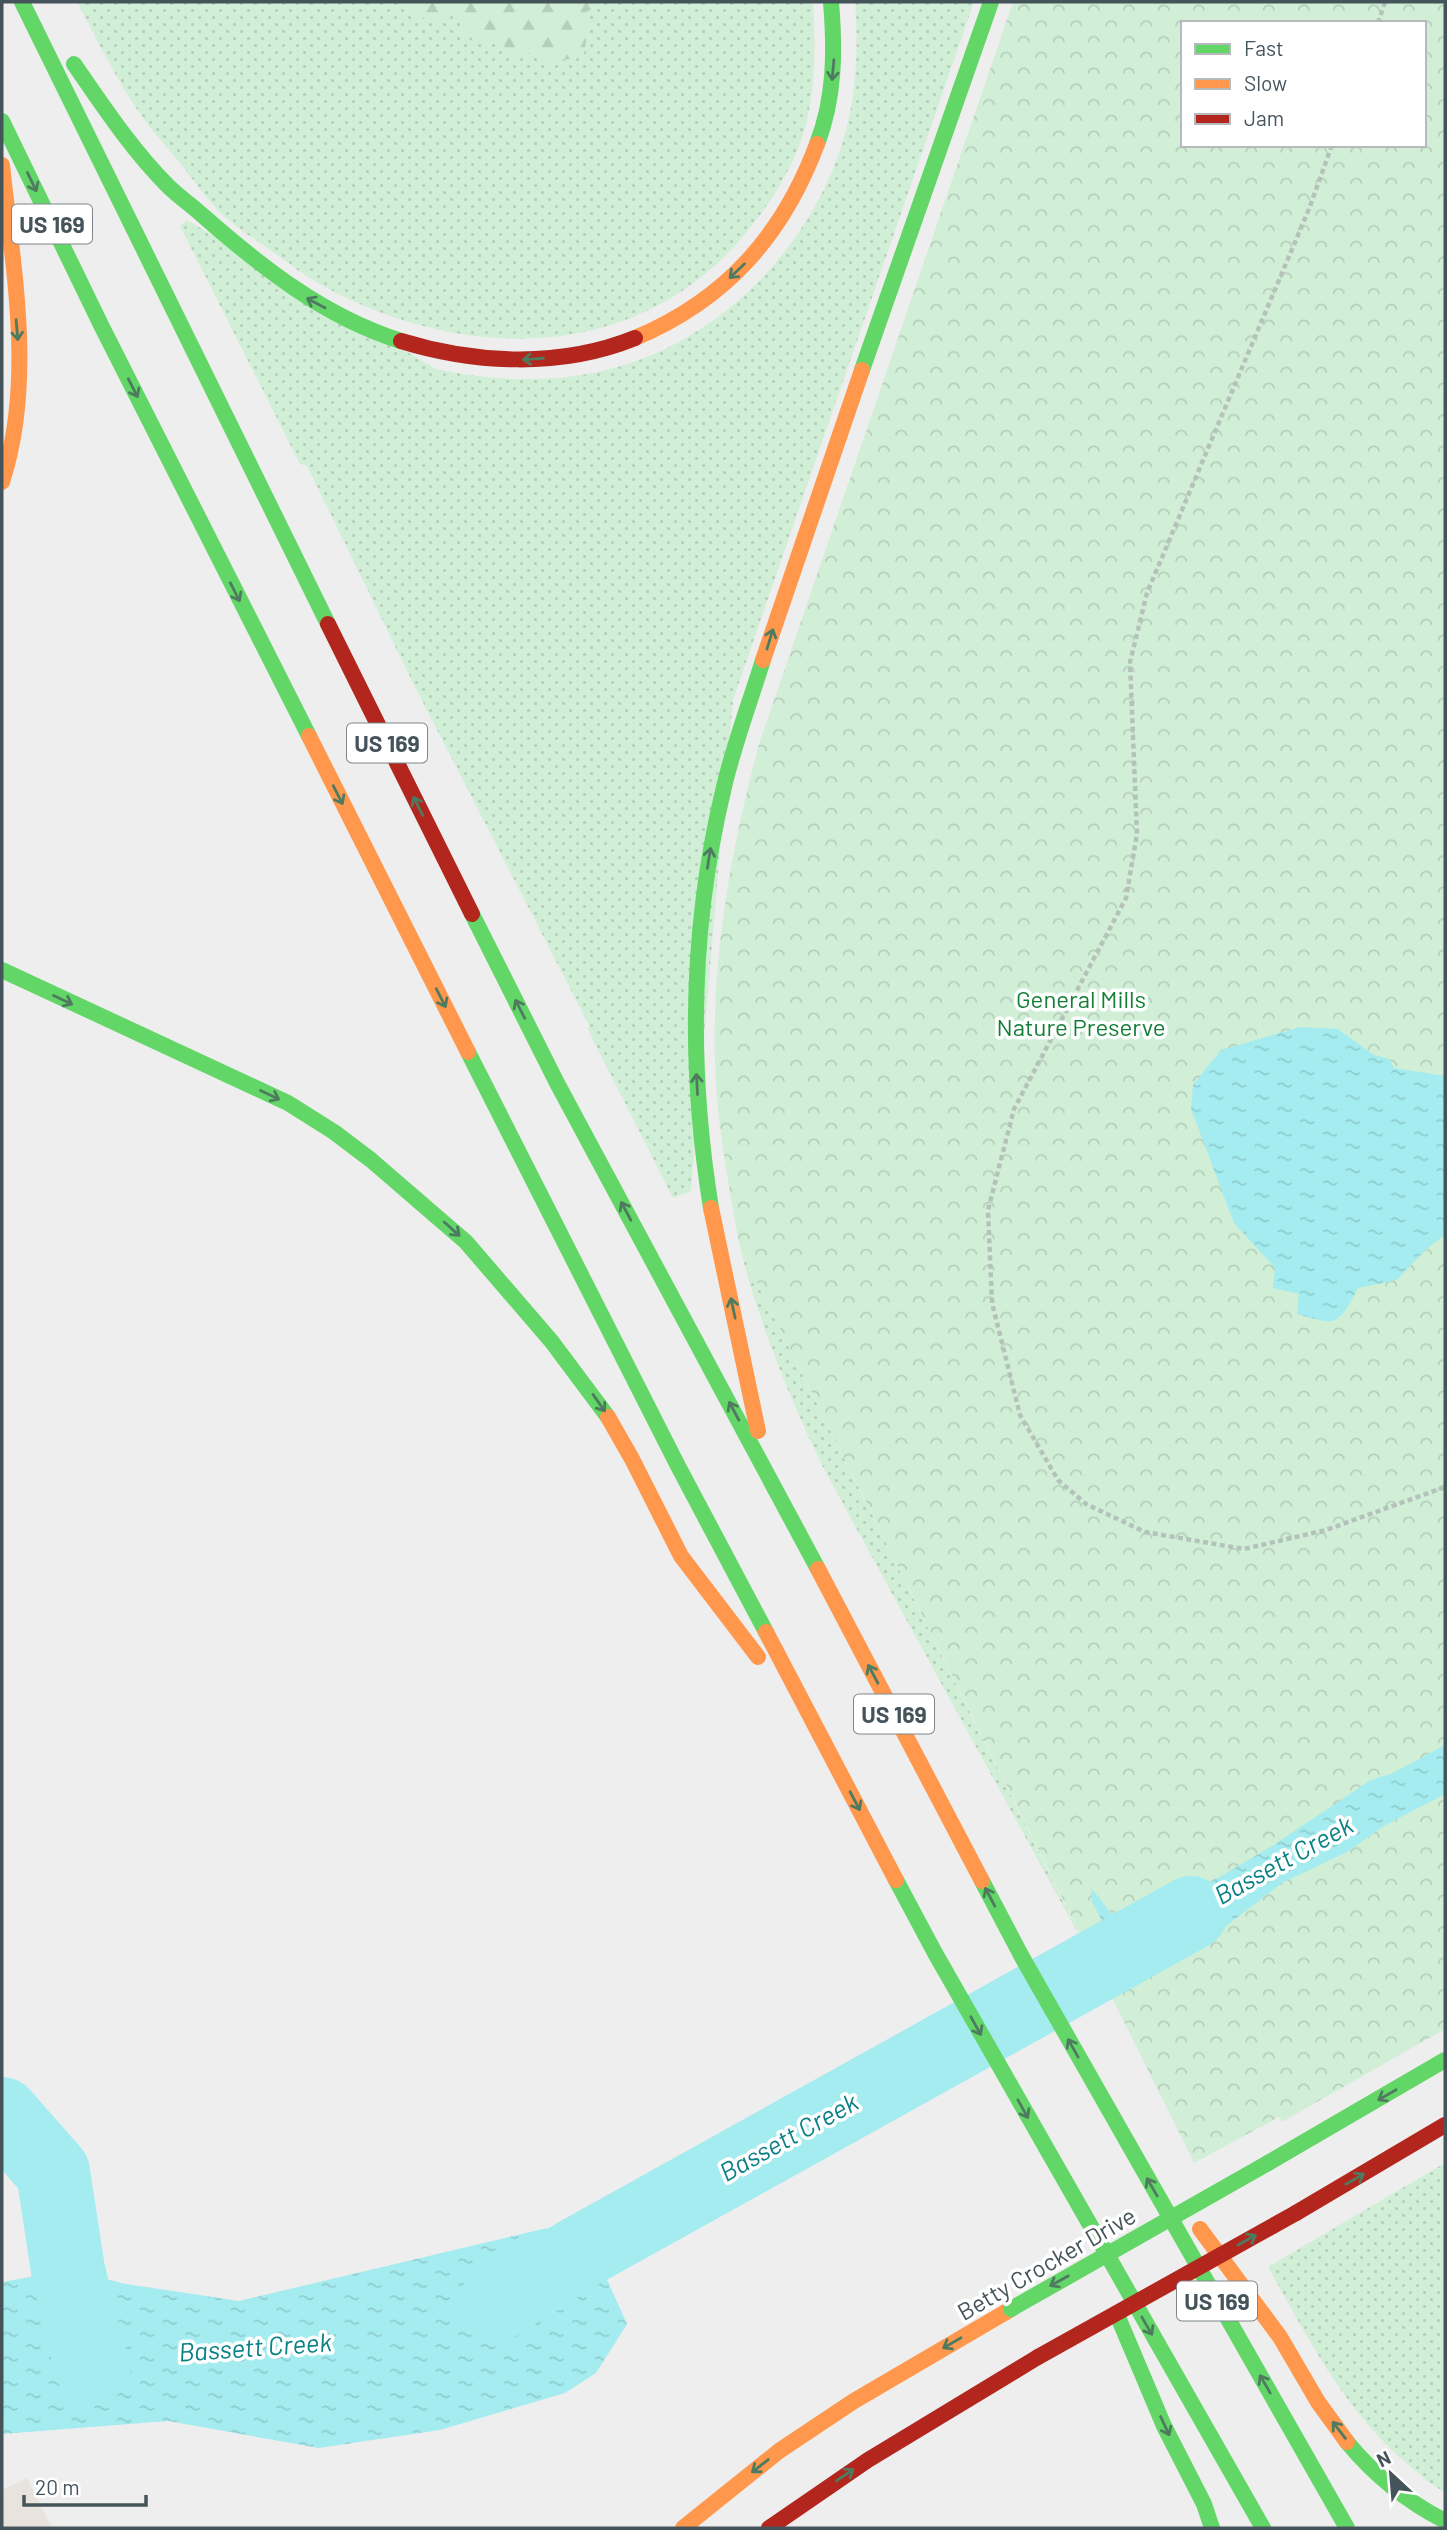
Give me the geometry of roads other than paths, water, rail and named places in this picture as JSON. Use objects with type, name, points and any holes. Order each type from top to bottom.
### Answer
[{"type":"main road","points":[[24,4],[69,57],[114,121],[168,186],[229,241],[265,269],[305,297],[389,337],[471,358],[513,360],[558,357],[593,350],[661,326],[695,307],[751,257],[794,196],[810,165],[820,136],[834,68],[831,2]]},
{"type":"main road","points":[[766,1471],[711,1206],[698,1111],[694,1041],[696,958],[710,853],[728,772],[786,589],[991,2]]},
{"type":"main road","name":"US 169","points":[[24,4],[273,515],[557,1083],[766,1471],[1022,1957],[1347,2528]]},
{"type":"main road","name":"US 169","points":[[2,121],[126,375],[678,1466],[958,1993],[1264,2528]]},
{"type":"main road","points":[[2,165],[18,341],[19,391],[14,438],[2,482]]},
{"type":"main road","points":[[2,970],[288,1103],[362,1153],[466,1242],[552,1342],[601,1405],[632,1459],[681,1556],[823,1740]]},
{"type":"main road","name":"Betty Crocker Drive","points":[[683,2528],[779,2451],[888,2380],[1445,2060]]},
{"type":"main road","points":[[1087,2075],[1281,2339],[1325,2412],[1353,2448],[1383,2480],[1412,2503],[1445,2521]]},
{"type":"main road","points":[[769,2528],[921,2426],[1445,2125]]},
{"type":"main road","points":[[1052,2161],[1100,2274]]},
{"type":"main road","points":[[1111,2299],[1164,2426],[1212,2528]]},
{"type":"water","points":[[1300,1027],[1338,1029],[1374,1055],[1389,1059],[1394,1068],[1445,1076],[1445,1235],[1425,1250],[1397,1280],[1358,1288],[1341,1316],[1329,1321],[1297,1314],[1299,1294],[1273,1288],[1275,1268],[1234,1223],[1191,1109],[1193,1085],[1221,1050]]},
{"type":"water","points":[[1445,1745],[1445,1794],[1382,1827],[1349,1851],[1282,1883],[1204,1943],[1189,1942],[1165,1958],[1138,1965],[1128,1978],[1110,1976],[1093,1943],[1104,1924],[1092,1902],[1091,1888],[1111,1913],[1130,1918],[1155,1915],[1272,1846],[1371,1780],[1393,1773]]},
{"type":"water","points":[[547,2228],[604,2273],[627,2324],[596,2373],[565,2393],[440,2430],[319,2448],[168,2421],[2,2434],[2,2282],[68,2270],[126,2284],[239,2301]]},
{"type":"waterway","name":"Bassett Creek","points":[[494,2306],[579,2253],[1191,1913]]},
{"type":"waterway","name":"Bassett Creek","points":[[2,2114],[53,2172],[68,2270],[91,2366],[94,2366]]},
{"type":"park label","name":"General Mills Nature Preserve","points":[[1081,1012]]}]
